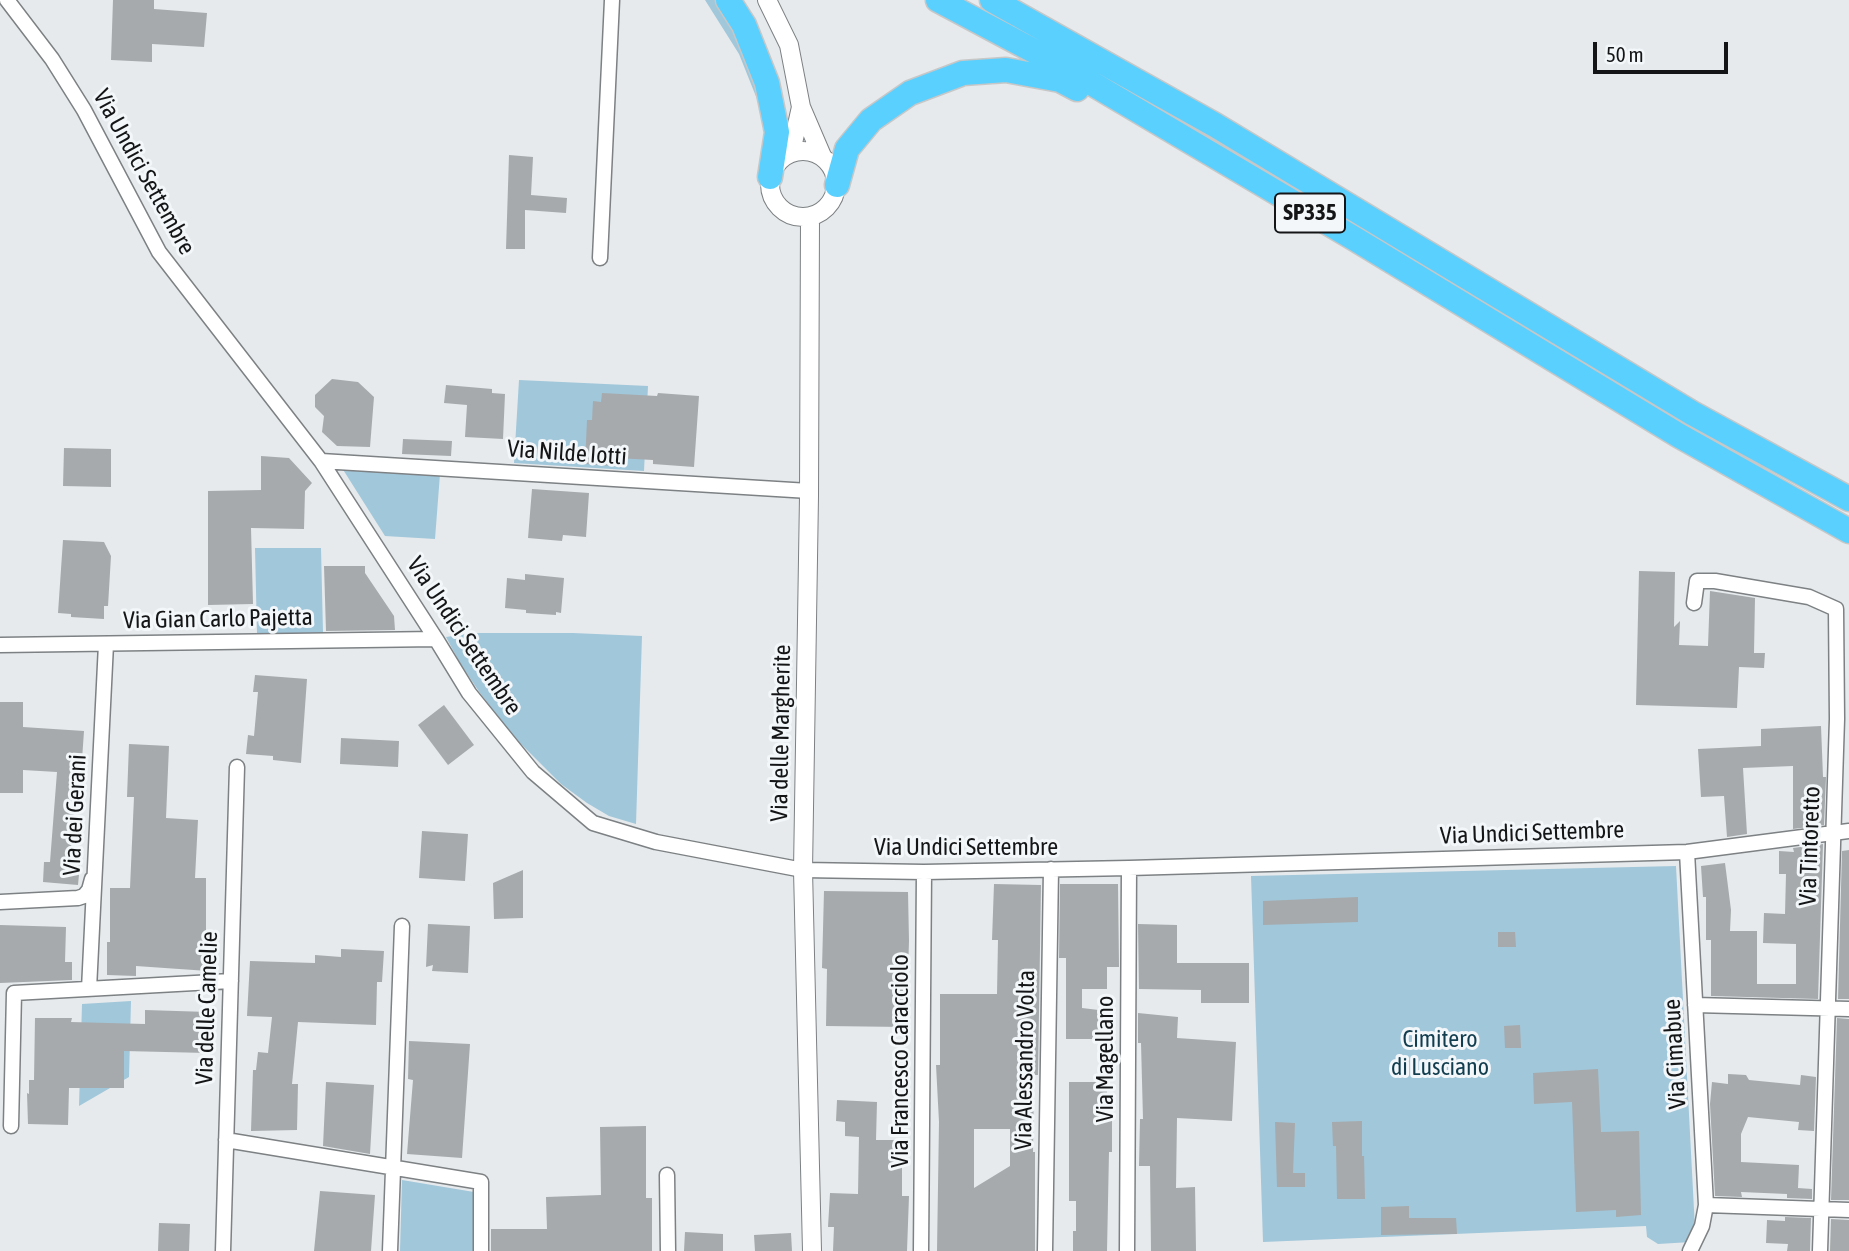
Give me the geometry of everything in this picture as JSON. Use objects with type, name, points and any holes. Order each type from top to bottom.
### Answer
[{"type":"highway","points":[[728,0],[744,25],[767,83],[777,132],[770,177]]},
{"type":"highway","name":"SP335","points":[[938,0],[1064,67],[1678,435],[1849,531]]},
{"type":"highway","name":"SP335","points":[[992,0],[1215,125],[1692,413],[1849,499]]},
{"type":"highway","points":[[836,185],[847,149],[871,120],[910,93],[963,73],[1006,70],[1060,80],[1219,170],[1268,188]]},
{"type":"street","name":"Via Undici Settembre","points":[[8,0],[52,58],[84,110],[159,253],[321,461],[469,694],[533,772],[593,823],[656,842],[803,870],[924,872],[1687,852],[1849,831]]},
{"type":"street","points":[[600,258],[612,0]]},
{"type":"street","points":[[767,0],[789,44],[801,107],[822,156]]},
{"type":"street","points":[[791,152],[801,107]]},
{"type":"street","points":[[813,151],[830,164],[835,174],[834,196],[829,205],[810,217],[788,214],[779,207],[770,188],[774,166],[791,152],[813,151]]},
{"type":"street","name":"Via delle Margherite","points":[[810,217],[803,870],[812,1251]]},
{"type":"street","name":"Via Nilde Iotti","points":[[321,461],[809,491]]},
{"type":"street","name":"Via Tintoretto","points":[[1694,604],[1697,581],[1715,581],[1809,597],[1836,609],[1837,719],[1819,1251]]},
{"type":"street","name":"Via Gian Carlo Pajetta","points":[[0,645],[436,639]]},
{"type":"street","name":"Via dei Gerani","points":[[89,989],[106,644]]},
{"type":"street","name":"Via delle Camelie","points":[[223,1251],[237,767]]},
{"type":"street","name":"Via Cimabue","points":[[1687,852],[1706,1205],[1702,1226],[1690,1251]]},
{"type":"street","name":"Via Magellano","points":[[1127,1251],[1129,868]]},
{"type":"street","name":"Via Alessandro Volta","points":[[1045,1251],[1051,869]]},
{"type":"street","points":[[0,902],[84,896],[89,890],[95,870]]},
{"type":"street","name":"Via Francesco Caracciolo","points":[[921,1251],[924,872]]},
{"type":"street","points":[[390,1251],[402,926]]},
{"type":"street","points":[[11,1126],[14,993],[231,981]]},
{"type":"street","points":[[1695,1005],[1849,1009]]},
{"type":"street","points":[[226,1140],[481,1182],[481,1251]]},
{"type":"street","points":[[667,1175],[668,1251]]},
{"type":"street","points":[[1706,1205],[1849,1210]]},
{"type":"green space","points":[[705,0],[719,0],[761,89],[761,109],[739,54]]},
{"type":"green space","points":[[519,380],[648,386],[644,471],[514,463]]},
{"type":"green space","points":[[342,468],[440,474],[435,539],[385,536]]},
{"type":"green space","points":[[255,548],[321,548],[323,633],[257,634]]},
{"type":"green space","points":[[473,633],[642,636],[636,824],[609,816],[587,803],[561,784],[513,736],[480,693],[446,637]]},
{"type":"green space","name":"Cimitero di Lusciano","points":[[1676,866],[1695,1229],[1691,1230],[1691,1242],[1658,1244],[1647,1237],[1646,1226],[1263,1242],[1251,876]]},
{"type":"green space","points":[[131,1001],[129,1077],[79,1106],[82,1004]]},
{"type":"green space","points":[[402,1180],[474,1192],[474,1251],[400,1251]]},
{"type":"building","points":[[113,0],[154,0],[154,9],[207,13],[204,47],[152,44],[152,62],[111,60]]},
{"type":"building","points":[[509,155],[533,157],[531,195],[567,198],[566,213],[525,210],[525,249],[506,249]]},
{"type":"building","points":[[332,379],[358,382],[374,397],[370,447],[337,446],[322,432],[324,416],[315,407],[315,395]]},
{"type":"building","points":[[446,385],[492,389],[492,393],[505,394],[503,439],[465,437],[467,405],[444,403]]},
{"type":"building","points":[[602,393],[699,396],[694,467],[653,464],[653,460],[616,458],[615,466],[585,464],[587,420],[592,420],[593,401],[601,402]]},
{"type":"building","points":[[403,439],[452,441],[451,456],[402,454]]},
{"type":"building","points":[[64,448],[111,449],[111,487],[63,486]]},
{"type":"building","points":[[261,456],[289,458],[312,483],[305,491],[304,529],[251,528],[253,604],[208,605],[208,491],[261,490]]},
{"type":"building","points":[[532,489],[589,493],[586,537],[563,535],[562,541],[528,538]]},
{"type":"building","points":[[63,540],[104,542],[111,556],[108,606],[104,606],[104,619],[71,617],[71,614],[58,613]]},
{"type":"building","points":[[324,566],[365,566],[365,573],[394,616],[395,630],[326,631]]},
{"type":"building","points":[[1639,571],[1675,572],[1674,627],[1680,621],[1679,645],[1708,646],[1710,591],[1755,598],[1754,653],[1765,653],[1764,668],[1739,667],[1737,708],[1636,705]]},
{"type":"building","points":[[525,574],[564,578],[561,613],[526,613],[526,610],[505,608],[507,578],[525,580]]},
{"type":"building","points":[[255,675],[307,679],[301,763],[273,760],[273,756],[246,754],[248,735],[254,736],[258,692],[253,692]]},
{"type":"building","points":[[0,702],[23,702],[23,727],[84,731],[81,774],[77,774],[70,864],[80,864],[78,885],[43,882],[44,862],[50,862],[57,772],[23,770],[23,793],[0,793]]},
{"type":"building","points":[[444,705],[474,745],[448,765],[418,725]]},
{"type":"building","points":[[1821,726],[1823,777],[1826,777],[1824,825],[1793,829],[1793,766],[1743,768],[1747,834],[1727,837],[1724,796],[1701,797],[1698,749],[1761,746],[1761,729]]},
{"type":"building","points":[[341,738],[399,741],[398,767],[340,764]]},
{"type":"building","points":[[129,744],[169,746],[166,818],[198,820],[195,878],[206,878],[206,933],[210,933],[208,971],[136,966],[136,976],[107,975],[110,888],[130,888],[134,797],[127,797]]},
{"type":"building","points":[[422,831],[468,834],[465,881],[419,878]]},
{"type":"building","points":[[1823,844],[1818,999],[1711,996],[1711,940],[1706,940],[1706,897],[1703,897],[1701,866],[1725,863],[1731,910],[1730,931],[1757,931],[1757,984],[1796,984],[1796,944],[1763,943],[1764,913],[1785,914],[1786,874],[1779,874],[1779,851],[1794,852],[1793,848]]},
{"type":"building","points":[[1849,850],[1849,999],[1838,999],[1842,851]]},
{"type":"building","points":[[523,870],[523,918],[494,919],[493,883]]},
{"type":"building","points":[[994,884],[1041,885],[1038,1075],[1034,1075],[1035,1251],[937,1251],[939,1122],[936,1065],[940,1065],[940,994],[997,994],[998,940],[992,940]],"holes":[[[974,1129],[1010,1129],[1010,1166],[974,1188]]]},
{"type":"building","points":[[1060,884],[1118,884],[1119,967],[1107,967],[1107,989],[1082,989],[1082,1008],[1107,1011],[1107,1039],[1066,1039],[1066,958],[1059,958]]},
{"type":"building","points":[[824,891],[908,892],[909,941],[908,971],[904,971],[904,1027],[826,1026],[827,969],[822,968]]},
{"type":"building","points":[[1358,897],[1358,922],[1263,925],[1263,901]]},
{"type":"building","points":[[428,924],[470,926],[468,973],[432,971],[433,965],[426,967]]},
{"type":"building","points":[[1138,924],[1177,925],[1177,963],[1249,963],[1249,1003],[1201,1003],[1201,990],[1139,989]]},
{"type":"building","points":[[0,925],[66,927],[65,962],[72,962],[72,980],[0,983]]},
{"type":"building","points":[[1498,932],[1515,932],[1516,947],[1498,947]]},
{"type":"building","points":[[341,949],[384,951],[382,982],[377,982],[376,1025],[298,1022],[292,1084],[298,1084],[297,1130],[251,1131],[253,1070],[256,1070],[258,1052],[268,1053],[272,1017],[247,1016],[250,961],[315,963],[315,955],[341,957]]},
{"type":"building","points":[[145,1010],[208,1012],[207,1053],[124,1051],[124,1088],[69,1088],[68,1125],[28,1124],[27,1093],[29,1094],[29,1080],[34,1080],[35,1018],[145,1024]]},
{"type":"building","points":[[1138,1013],[1178,1017],[1177,1038],[1236,1042],[1232,1121],[1177,1118],[1176,1188],[1195,1187],[1196,1251],[1151,1251],[1150,1166],[1139,1166],[1140,1119],[1143,1119]]},
{"type":"building","points":[[1837,1018],[1849,1019],[1849,1200],[1831,1200]]},
{"type":"building","points":[[1520,1025],[1521,1048],[1505,1048],[1504,1026]]},
{"type":"building","points":[[409,1041],[470,1044],[462,1158],[407,1154],[413,1080],[408,1079]]},
{"type":"building","points":[[1598,1069],[1601,1132],[1639,1131],[1641,1215],[1616,1217],[1616,1210],[1576,1212],[1572,1102],[1534,1104],[1533,1073]]},
{"type":"building","points":[[1728,1074],[1746,1075],[1749,1080],[1800,1085],[1801,1075],[1816,1077],[1814,1131],[1798,1130],[1799,1122],[1748,1117],[1741,1134],[1741,1162],[1799,1165],[1798,1188],[1812,1189],[1812,1199],[1787,1198],[1787,1194],[1741,1192],[1742,1197],[1715,1196],[1710,1104],[1712,1082],[1728,1084]]},
{"type":"building","points":[[326,1082],[374,1085],[370,1154],[323,1146]]},
{"type":"building","points":[[1069,1082],[1107,1082],[1107,1121],[1112,1121],[1112,1152],[1109,1152],[1107,1251],[1073,1251],[1076,1201],[1069,1201]]},
{"type":"building","points":[[837,1100],[877,1102],[876,1140],[902,1140],[902,1196],[909,1196],[907,1251],[833,1251],[834,1227],[828,1227],[830,1193],[858,1194],[859,1137],[845,1136],[845,1122],[836,1121]]},
{"type":"building","points":[[1362,1121],[1365,1199],[1337,1199],[1336,1146],[1333,1146],[1332,1122]]},
{"type":"building","points":[[1275,1122],[1295,1123],[1293,1173],[1305,1173],[1305,1187],[1277,1187]]},
{"type":"building","points":[[646,1126],[646,1198],[652,1198],[652,1251],[491,1251],[491,1229],[547,1229],[546,1197],[601,1195],[600,1127]]},
{"type":"building","points":[[320,1191],[375,1195],[371,1251],[314,1251]]},
{"type":"building","points":[[1409,1206],[1409,1218],[1456,1218],[1457,1234],[1381,1235],[1381,1207]]},
{"type":"building","points":[[1785,1217],[1811,1218],[1810,1251],[1787,1251],[1788,1244],[1766,1243],[1767,1220],[1785,1221]]},
{"type":"building","points":[[1831,1219],[1849,1220],[1849,1251],[1830,1251]]},
{"type":"building","points":[[159,1223],[190,1224],[189,1251],[158,1251]]},
{"type":"building","points":[[685,1232],[723,1234],[723,1251],[684,1251]]},
{"type":"building","points":[[791,1233],[792,1251],[755,1251],[754,1235]]}]
